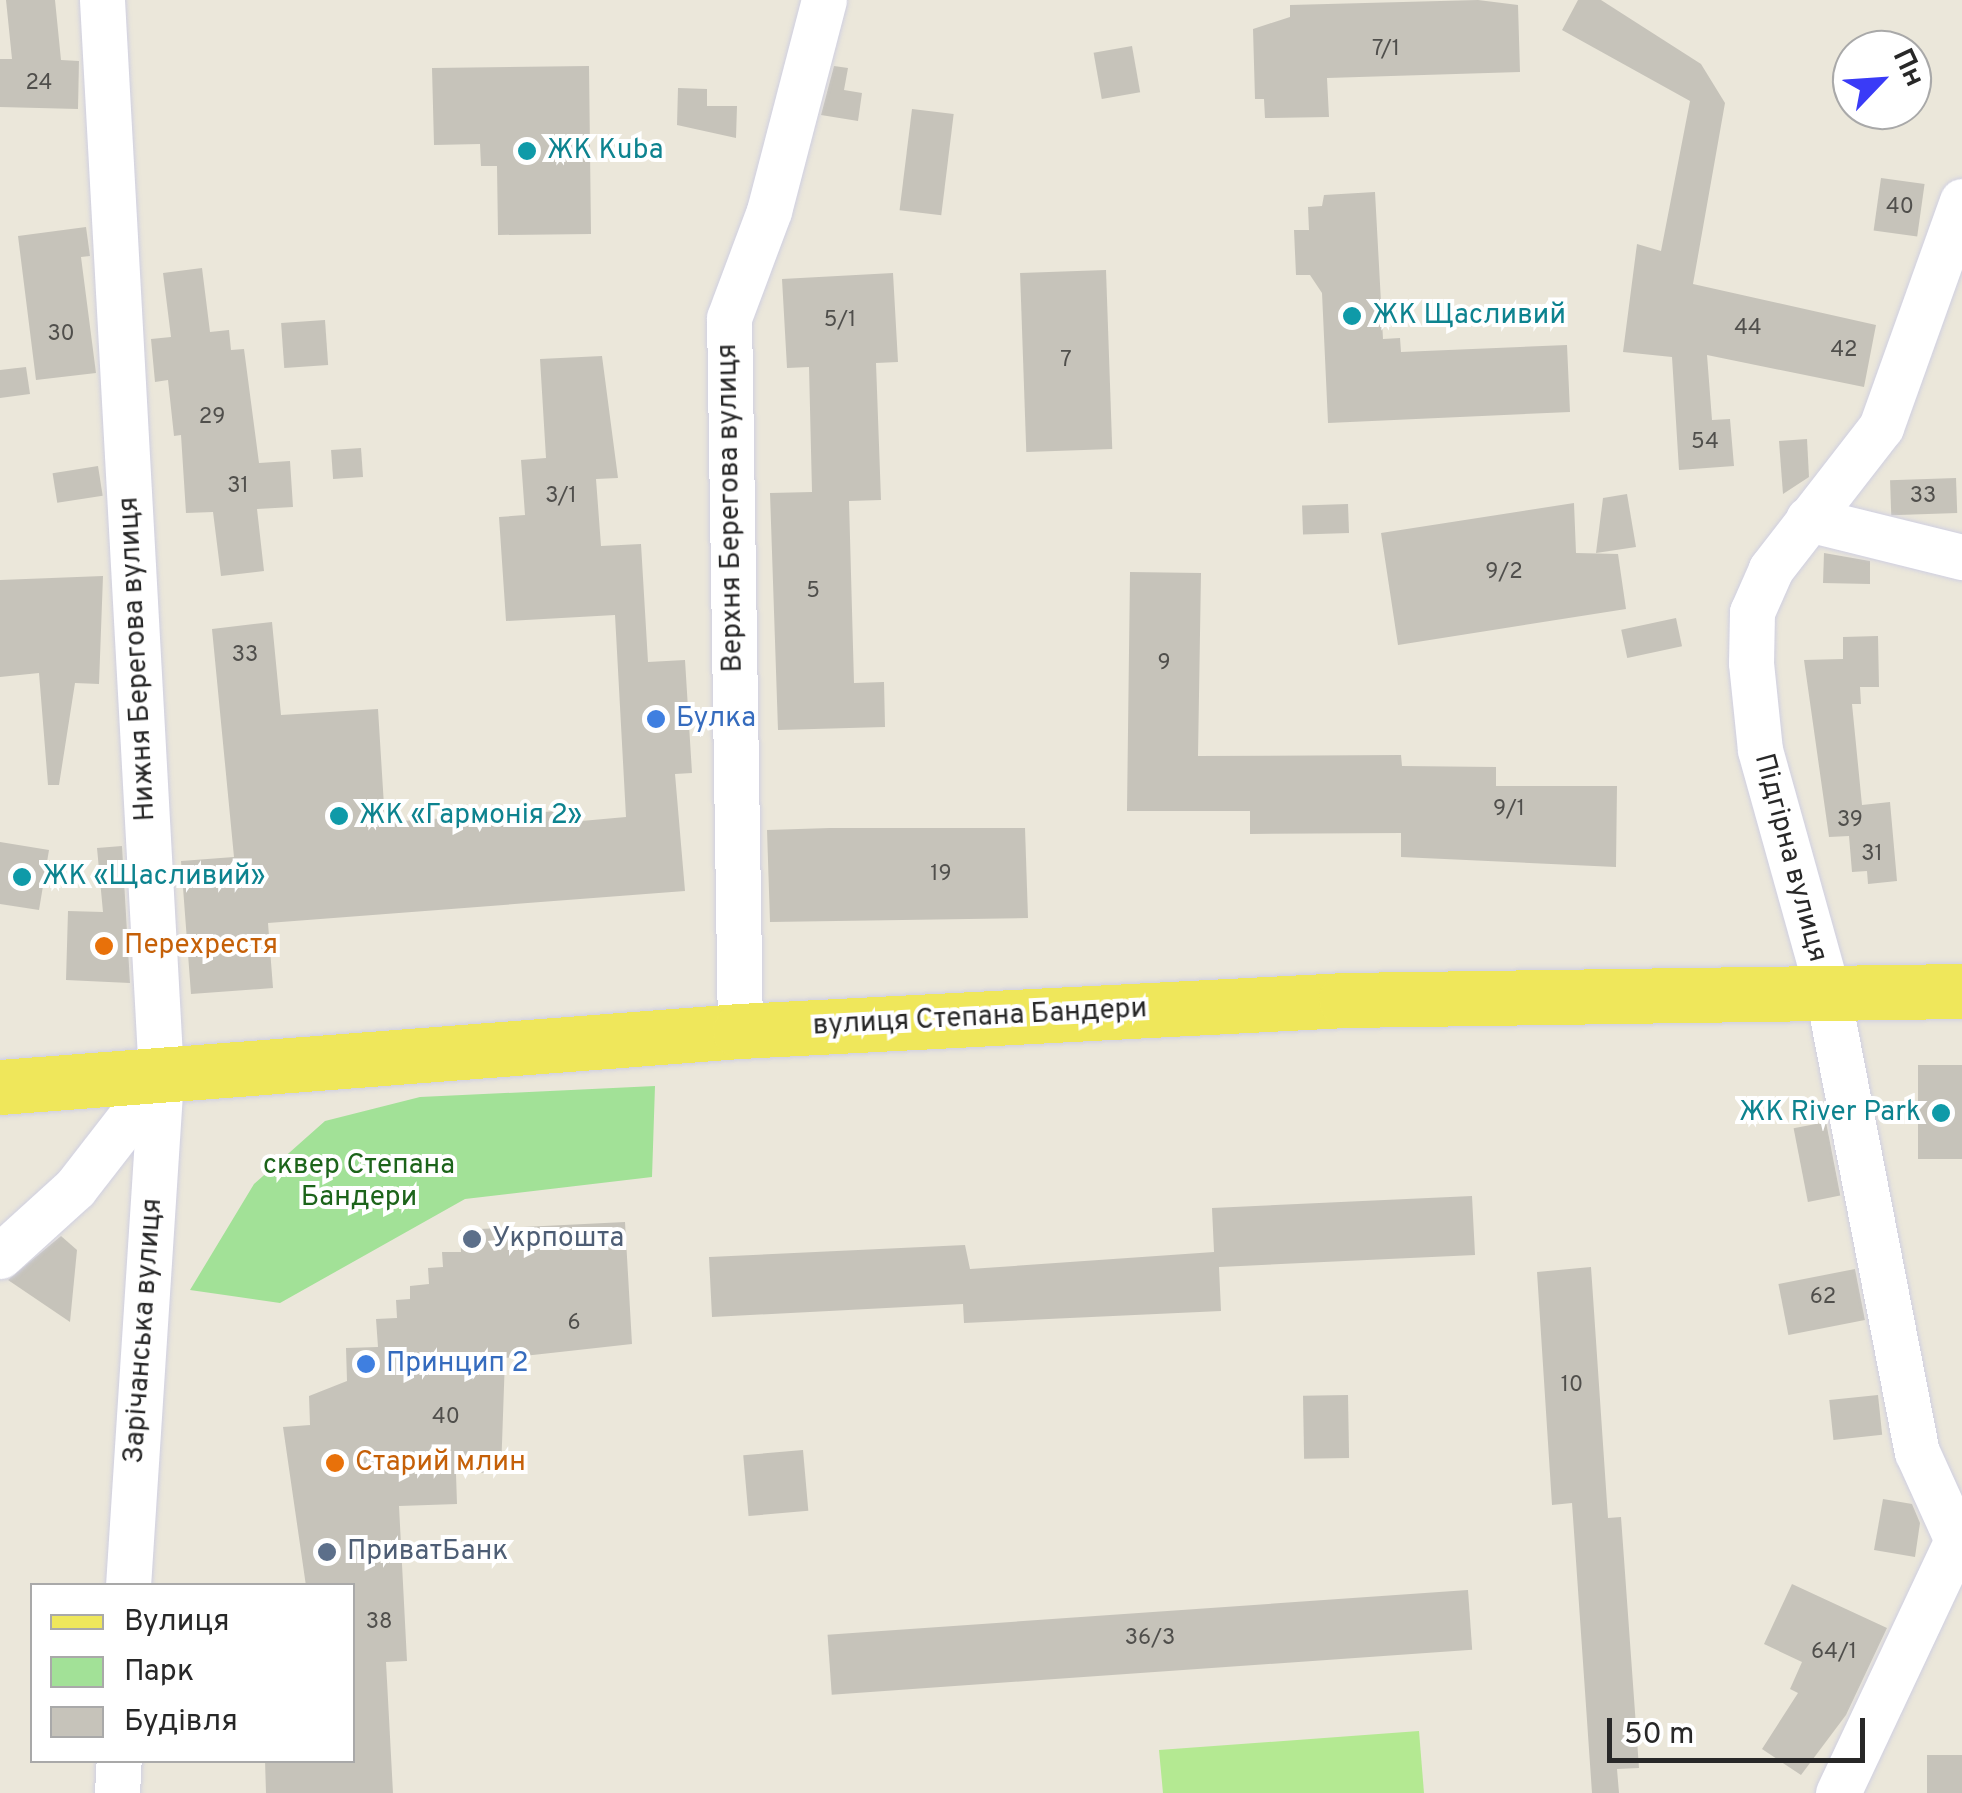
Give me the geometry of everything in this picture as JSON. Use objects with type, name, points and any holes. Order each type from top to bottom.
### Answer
[{"type":"main road","name":"вулиця Степана Бандери","points":[[0,1087],[740,1031],[1346,1000],[1962,990]]},
{"type":"street","name":"Нижня Берегова вулиця","points":[[102,0],[161,1077]]},
{"type":"street","name":"Верхня Берегова вулиця","points":[[740,1031],[730,318],[769,211],[824,0]]},
{"type":"street","name":"Підгірна вулиця","points":[[1959,1547],[1917,1452],[1826,990],[1760,750],[1751,663],[1752,612],[1808,519],[1880,427],[1962,200]]},
{"type":"street","points":[[1808,519],[1962,557]]},
{"type":"street","points":[[0,1256],[75,1188],[161,1077]]},
{"type":"street","name":"Зарічанська вулиця","points":[[128,1583],[161,1077]]},
{"type":"street","points":[[1838,1793],[1959,1547]]},
{"type":"street","points":[[117,1793],[119,1763]]},
{"type":"green space","name":"сквер Степана Бандери","points":[[655,1086],[652,1177],[465,1199],[280,1303],[190,1290],[254,1184],[325,1121],[420,1097]]},
{"type":"green space","points":[[1419,1731],[1424,1793],[1163,1793],[1159,1750]]},
{"type":"building","points":[[6,0],[55,0],[61,60],[79,61],[78,109],[0,107],[0,59],[12,59]]},
{"type":"building","points":[[1478,0],[1518,5],[1520,72],[1327,78],[1329,117],[1265,118],[1264,99],[1255,99],[1253,29],[1290,17],[1290,5]]},
{"type":"building","points":[[1578,0],[1601,0],[1701,64],[1725,103],[1693,284],[1876,325],[1864,387],[1707,355],[1712,420],[1730,419],[1734,466],[1679,470],[1672,357],[1623,352],[1637,244],[1661,251],[1690,101],[1562,30]]},
{"type":"building","points":[[1132,46],[1140,92],[1102,99],[1094,53]]},
{"type":"building","name":"ЖК Kuba","points":[[589,66],[591,234],[498,235],[497,166],[481,166],[480,144],[434,145],[432,68]]},
{"type":"building","points":[[834,66],[848,68],[844,90],[862,93],[858,121],[821,115]]},
{"type":"building","points":[[678,88],[707,89],[707,106],[737,106],[736,138],[677,125]]},
{"type":"building","points":[[912,109],[954,114],[941,215],[900,210]]},
{"type":"building","points":[[1881,178],[1925,184],[1917,237],[1874,230]]},
{"type":"building","name":"ЖК Щасливий","points":[[1375,192],[1383,339],[1400,338],[1401,352],[1567,345],[1570,412],[1328,423],[1322,293],[1310,275],[1296,275],[1294,230],[1309,230],[1308,207],[1322,206],[1324,195]]},
{"type":"building","points":[[86,227],[90,256],[81,257],[96,373],[36,380],[18,236]]},
{"type":"building","points":[[202,268],[210,332],[229,330],[231,350],[244,349],[259,463],[290,461],[293,507],[257,509],[264,571],[221,576],[213,512],[186,513],[181,435],[174,436],[168,380],[155,382],[151,339],[171,337],[163,273]]},
{"type":"building","points":[[1106,270],[1112,449],[1026,452],[1020,273]]},
{"type":"building","points":[[893,273],[898,362],[876,363],[881,500],[849,501],[854,683],[884,682],[885,727],[778,730],[770,493],[812,492],[809,367],[787,368],[782,279]]},
{"type":"building","points":[[325,320],[328,365],[284,368],[281,323]]},
{"type":"building","points":[[602,356],[618,478],[596,479],[601,546],[641,544],[648,662],[685,660],[692,773],[675,774],[685,891],[268,923],[273,988],[191,994],[181,861],[234,857],[212,629],[272,622],[281,715],[378,709],[385,822],[558,811],[559,823],[626,817],[615,615],[506,621],[499,517],[525,515],[521,460],[546,458],[540,359]]},
{"type":"building","points":[[26,367],[30,394],[0,398],[0,370]]},
{"type":"building","points":[[1807,439],[1809,477],[1783,494],[1779,441]]},
{"type":"building","points":[[361,448],[363,477],[333,479],[331,450]]},
{"type":"building","points":[[98,466],[103,496],[57,503],[53,473]]},
{"type":"building","points":[[1956,478],[1957,513],[1891,515],[1890,480]]},
{"type":"building","points":[[1627,494],[1636,547],[1596,553],[1603,498]]},
{"type":"building","points":[[1574,503],[1576,553],[1618,554],[1626,609],[1398,645],[1381,533]]},
{"type":"building","points":[[1348,504],[1349,533],[1303,535],[1302,506]]},
{"type":"building","points":[[1824,553],[1870,561],[1870,584],[1823,583]]},
{"type":"building","points":[[1130,572],[1201,573],[1198,756],[1401,755],[1402,766],[1496,767],[1496,786],[1617,786],[1616,867],[1401,857],[1401,833],[1250,834],[1250,811],[1127,811]]},
{"type":"building","points":[[103,576],[99,684],[75,683],[59,785],[48,785],[39,673],[0,677],[0,580]]},
{"type":"building","points":[[1676,618],[1682,646],[1627,658],[1621,630]]},
{"type":"building","points":[[1878,636],[1879,687],[1860,687],[1861,704],[1852,704],[1862,805],[1890,802],[1897,881],[1868,884],[1867,871],[1852,872],[1849,836],[1829,837],[1804,660],[1843,659],[1843,637]]},
{"type":"building","points":[[1025,828],[1028,918],[770,922],[767,830]]},
{"type":"building","name":"ЖК «Щасливий»","points":[[0,842],[49,850],[39,910],[0,904]]},
{"type":"building","points":[[122,846],[130,983],[66,980],[68,911],[103,912],[97,848]]},
{"type":"building","name":"ЖК River Park","points":[[1918,1065],[1962,1065],[1962,1159],[1918,1159]]},
{"type":"building","points":[[1826,1122],[1840,1196],[1808,1202],[1794,1128]]},
{"type":"building","points":[[1472,1196],[1475,1255],[1219,1267],[1221,1311],[964,1323],[963,1304],[712,1317],[709,1257],[965,1245],[970,1269],[1214,1252],[1212,1208]]},
{"type":"building","points":[[625,1222],[632,1344],[505,1358],[501,1472],[456,1474],[457,1504],[399,1506],[407,1661],[386,1662],[393,1793],[266,1793],[265,1763],[355,1763],[355,1583],[306,1583],[283,1427],[310,1425],[309,1396],[347,1381],[346,1348],[378,1347],[376,1319],[397,1318],[396,1300],[410,1299],[410,1286],[429,1284],[428,1268],[443,1267],[442,1252],[461,1252],[460,1230]]},
{"type":"building","points":[[61,1236],[77,1250],[70,1322],[8,1280]]},
{"type":"building","points":[[1591,1267],[1608,1518],[1621,1517],[1639,1768],[1617,1769],[1619,1793],[1592,1793],[1572,1503],[1552,1505],[1537,1272]]},
{"type":"building","points":[[1855,1269],[1865,1320],[1788,1335],[1778,1284]]},
{"type":"building","points":[[1348,1395],[1349,1458],[1304,1459],[1303,1396]]},
{"type":"building","points":[[1878,1395],[1882,1435],[1833,1440],[1829,1400]]},
{"type":"building","points":[[803,1450],[808,1511],[749,1516],[743,1455]]},
{"type":"building","points":[[1883,1499],[1912,1504],[1920,1523],[1915,1557],[1874,1550]]},
{"type":"building","points":[[1792,1584],[1887,1628],[1846,1715],[1801,1775],[1762,1749],[1798,1693],[1790,1689],[1802,1662],[1764,1644]]},
{"type":"building","points":[[1468,1590],[1472,1650],[832,1695],[828,1635]]},
{"type":"building","points":[[1927,1755],[1962,1755],[1962,1793],[1927,1793]]},
{"type":"place","name":"ЖК Kuba","points":[[527,151]]},
{"type":"place","name":"ЖК Щасливий","points":[[1352,316]]},
{"type":"place","name":"Булка","points":[[656,719]]},
{"type":"place","name":"ЖК «Гармонія 2»","points":[[339,816]]},
{"type":"place","name":"ЖК «Щасливий»","points":[[22,877]]},
{"type":"place","name":"Перехрестя","points":[[104,946]]},
{"type":"place","name":"ЖК River Park","points":[[1941,1113]]},
{"type":"place","name":"Укрпошта","points":[[472,1239]]},
{"type":"place","name":"Принцип 2","points":[[366,1364]]},
{"type":"place","name":"Старий млин","points":[[335,1463]]},
{"type":"place","name":"ПриватБанк","points":[[327,1552]]}]
